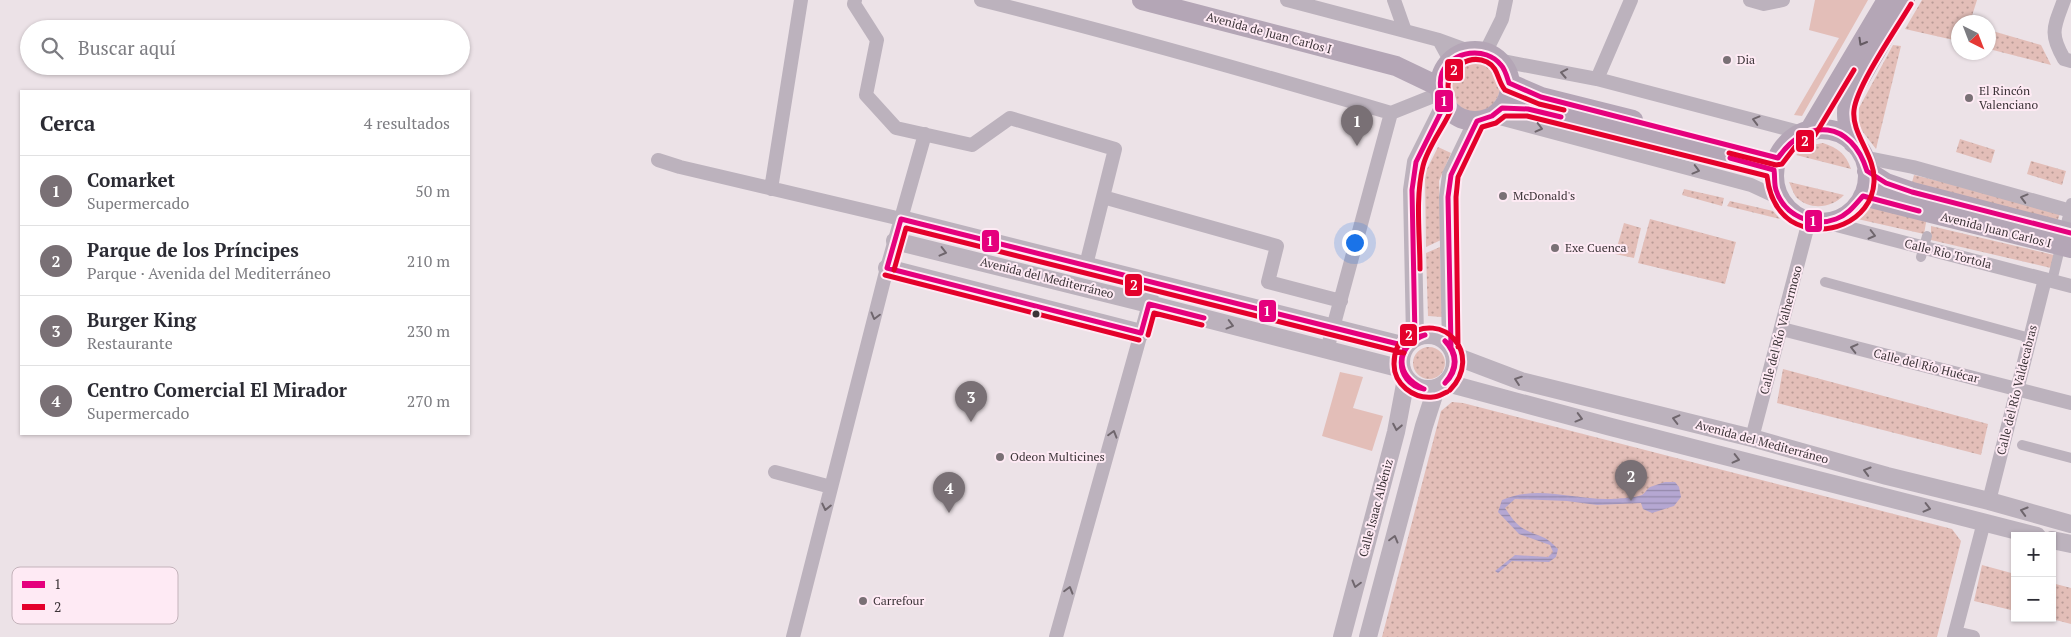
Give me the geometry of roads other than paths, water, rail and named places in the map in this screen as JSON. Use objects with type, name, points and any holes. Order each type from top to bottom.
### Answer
[{"type":"main road","name":"Avenida de Juan Carlos I","points":[[1142,0],[1396,66],[1444,83]]},
{"type":"main road","points":[[1806,132],[1887,0]]},
{"type":"main road","points":[[1861,157],[1845,136],[1830,130],[1806,132],[1786,144],[1776,164],[1775,184],[1779,198],[1794,214],[1817,222],[1837,220],[1856,206],[1867,181],[1861,157],[1847,119],[1847,105],[1850,96],[1905,0]]},
{"type":"main road","points":[[1490,115],[1508,96],[1509,82],[1506,71],[1485,55],[1462,54],[1444,83],[1459,117],[1490,115],[1528,109],[1734,159],[1776,164]]},
{"type":"main road","points":[[1509,82],[1541,97],[1776,164]]},
{"type":"main road","name":"Avenida Juan Carlos I","points":[[1861,157],[1886,183],[2066,240]]},
{"type":"main road","name":"Avenida Juan Carlos I","points":[[1862,196],[2066,240]]},
{"type":"street","points":[[771,189],[801,0]]},
{"type":"street","points":[[855,0],[854,4],[877,40],[866,95],[896,128],[972,145],[1010,118],[1115,149],[1086,265]]},
{"type":"street","points":[[981,0],[1210,60],[1391,114]]},
{"type":"street","points":[[1287,0],[1439,40],[1485,55],[1597,79],[1806,132]]},
{"type":"street","points":[[1394,0],[1405,31]]},
{"type":"street","points":[[1485,55],[1502,19],[1506,0]]},
{"type":"street","points":[[1597,79],[1631,0]]},
{"type":"street","points":[[1750,0],[1764,4],[1783,0]]},
{"type":"street","points":[[2064,0],[2054,26],[2055,43],[2068,60]]},
{"type":"street","points":[[1411,342],[1412,190],[1416,162],[1444,83],[1439,40]]},
{"type":"street","points":[[1327,350],[1391,114],[1444,83]]},
{"type":"street","points":[[1453,351],[1444,340],[1435,336],[1425,335],[1411,342],[1401,357],[1404,374],[1420,388],[1441,386],[1455,370],[1448,197],[1451,175],[1490,115],[1751,184],[1779,198]]},
{"type":"street","points":[[793,637],[887,268],[925,134]]},
{"type":"street","points":[[1861,157],[1912,167],[2070,208],[2066,240],[2048,280]]},
{"type":"street","points":[[658,160],[771,189],[901,219]]},
{"type":"street","points":[[1103,197],[1277,246],[1268,282],[1341,301]]},
{"type":"street","name":"Avenida del Mediterráneo","points":[[901,219],[1334,328],[1411,342]]},
{"type":"street","name":"Calle Rio Tortola","points":[[1817,222],[1924,247],[2071,286]]},
{"type":"street","name":"Calle del Río Valhermoso","points":[[1752,438],[1782,329],[1817,222]]},
{"type":"street","name":"Avenida del Mediterráneo","points":[[895,241],[1327,350],[1404,374]]},
{"type":"street","points":[[887,268],[1140,333]]},
{"type":"street","name":"Calle del Río Valdecabras","points":[[1989,501],[2030,338],[2048,280]]},
{"type":"street","points":[[1056,637],[1155,282]]},
{"type":"street","points":[[1825,282],[2030,338]]},
{"type":"street","name":"Calle del Río Huécar","points":[[1782,329],[2071,403]]},
{"type":"street","name":"Avenida del Mediterráneo","points":[[1453,351],[1521,381],[1752,438],[1887,476],[1989,501],[2071,524]]},
{"type":"street","name":"Calle Isaac Albéniz","points":[[1342,637],[1396,432],[1404,374]]},
{"type":"street","name":"Avenida del Mediterráneo","points":[[1441,386],[2022,532]]},
{"type":"street","name":"Calle Isaac Albéniz","points":[[1368,637],[1424,426],[1441,386]]},
{"type":"street","points":[[2022,445],[2071,458]]},
{"type":"street","points":[[775,472],[831,487]]},
{"type":"street","points":[[1973,637],[1955,635],[1984,522]]},
{"type":"street","points":[[2056,541],[2071,544]]},
{"type":"place","name":"Dia","points":[[1727,60]]},
{"type":"place","name":"El Rincón Valenciano","points":[[1969,98]]},
{"type":"place","name":"Comarket","points":[[1357,146]]},
{"type":"place","name":"McDonald's","points":[[1503,196]]},
{"type":"place","name":"Exe Cuenca","points":[[1555,248]]},
{"type":"place","name":"Burger King","points":[[971,422]]},
{"type":"place","name":"Odeon Multicines","points":[[1000,457]]},
{"type":"place","name":"Parque de los Príncipes","points":[[1631,501]]},
{"type":"place","name":"Centro Comercial El Mirador","points":[[949,513]]},
{"type":"place","name":"Carrefour","points":[[863,601]]}]
